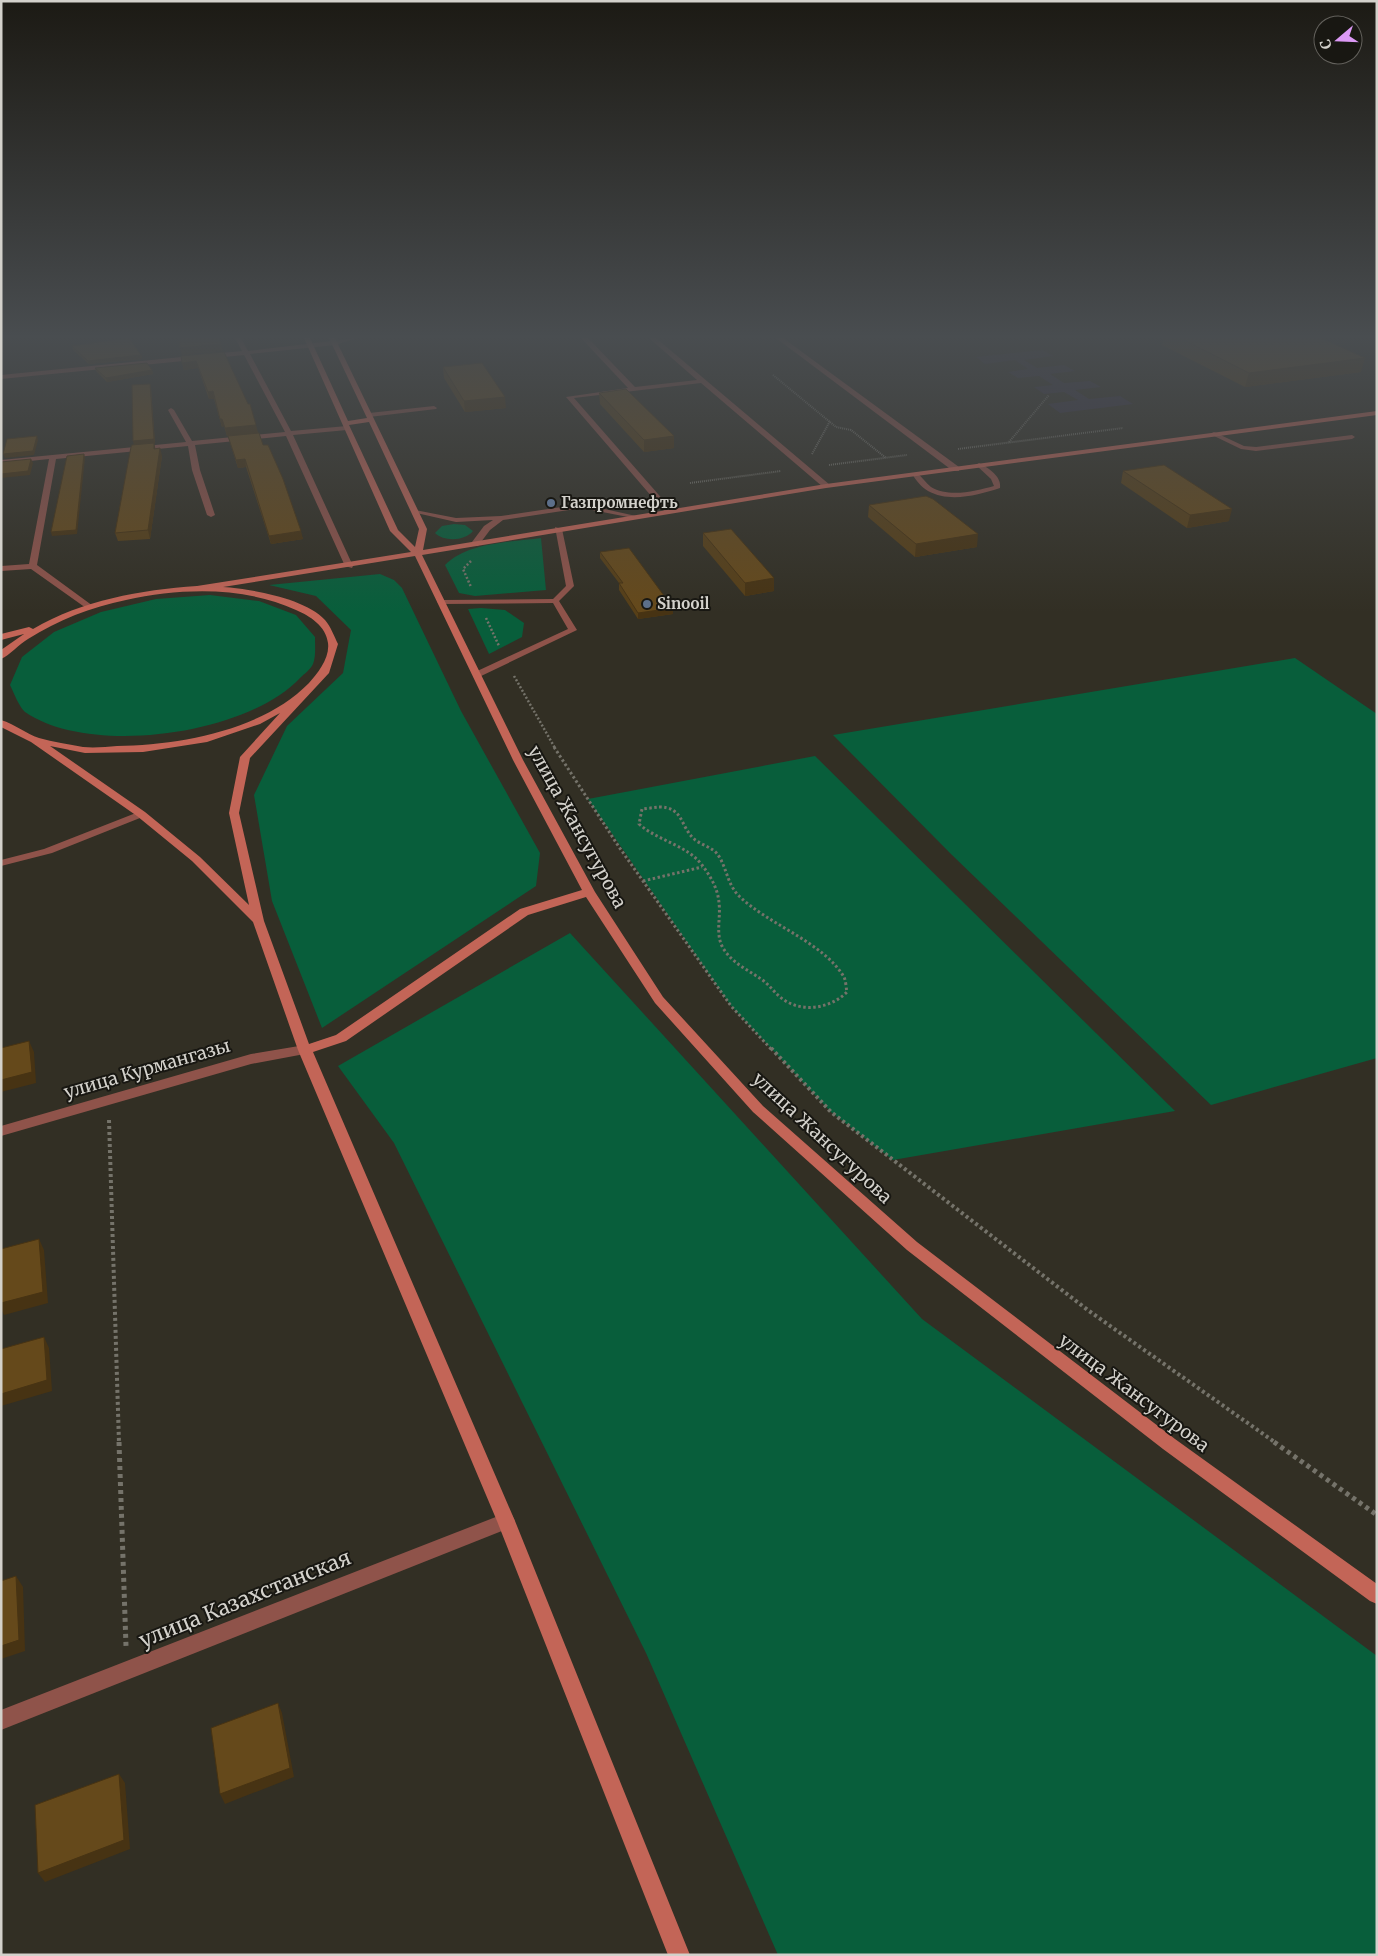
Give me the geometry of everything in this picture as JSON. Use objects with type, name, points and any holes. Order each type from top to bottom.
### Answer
[{"type":"main road","name":"улица Жансугурова","points":[[347,429],[394,532],[418,554],[518,760],[589,892],[660,1000],[758,1109],[927,1258],[1169,1444],[1377,1595]]},
{"type":"main road","points":[[375,429],[423,529],[418,554]]},
{"type":"main road","points":[[1,637],[39,627],[89,606],[144,593],[200,588],[348,566],[668,510],[826,486],[1251,429]]},
{"type":"main road","points":[[200,588],[251,592],[293,603],[321,621],[333,644],[326,671],[245,757],[234,813],[258,921],[305,1050],[506,1521],[679,1955]]},
{"type":"main road","points":[[1,656],[6,650],[39,627]]},
{"type":"main road","points":[[35,740],[85,750],[144,749],[212,737],[257,722],[299,699]]},
{"type":"main road","points":[[1,724],[35,740],[141,814],[196,859],[258,921]]},
{"type":"main road","points":[[305,1050],[341,1038],[524,912],[589,892]]},
{"type":"street","points":[[181,429],[190,445],[211,515]]},
{"type":"street","points":[[285,429],[348,566]]},
{"type":"street","points":[[1,462],[190,445],[322,429]]},
{"type":"street","points":[[597,429],[668,510]]},
{"type":"street","points":[[759,429],[826,486]]},
{"type":"street","points":[[903,429],[956,468]]},
{"type":"street","points":[[33,566],[53,457]]},
{"type":"street","points":[[1,570],[33,566],[89,606]]},
{"type":"street","points":[[1,863],[48,851],[141,814]]},
{"type":"street","name":"улица Курмангазы","points":[[1,1131],[251,1059],[305,1050]]},
{"type":"street","name":"улица Казахстанская","points":[[1,1720],[506,1521]]},
{"type":"lane","points":[[1214,434],[1243,448],[1256,449],[1352,437]]},
{"type":"lane","points":[[915,474],[928,488],[944,494],[957,494],[998,487],[998,482],[994,477],[978,465]]},
{"type":"lane","points":[[415,512],[456,520],[501,518],[582,506],[633,516]]},
{"type":"lane","points":[[475,544],[487,528],[501,518]]},
{"type":"lane","points":[[441,602],[555,601],[570,586],[558,530]]},
{"type":"lane","points":[[476,675],[573,630],[555,601]]},
{"type":"path","points":[[805,468],[826,429]]},
{"type":"path","points":[[847,429],[851,430],[886,458]]},
{"type":"path","points":[[1009,442],[1020,429]]},
{"type":"path","points":[[690,483],[1116,429]]},
{"type":"path","points":[[511,671],[549,738],[643,880],[731,1006],[831,1112],[1089,1311],[1377,1515]]},
{"type":"path","points":[[669,807],[677,813],[693,838],[718,854],[732,887],[739,896],[766,918],[814,948],[845,978],[847,992],[842,998],[830,1005],[812,1007],[790,1003],[782,999],[768,983],[736,963],[719,940],[721,904],[718,888],[703,867],[692,855],[643,828],[639,824],[642,809],[669,807]]},
{"type":"path","points":[[643,880],[703,867]]},
{"type":"path","points":[[109,1100],[127,1671]]},
{"type":"green space","points":[[465,525],[473,531],[465,537],[454,539],[444,538],[435,533],[442,526]]},
{"type":"green space","points":[[541,538],[546,590],[475,596],[459,593],[445,565],[454,557],[477,547]]},
{"type":"green space","points":[[380,574],[394,580],[402,588],[461,711],[540,853],[536,886],[322,1028],[272,901],[254,795],[287,726],[343,673],[351,630],[316,596],[269,585]]},
{"type":"green space","points":[[210,595],[259,601],[296,615],[315,637],[315,654],[312,666],[276,698],[244,714],[207,726],[167,733],[127,736],[88,734],[53,726],[23,710],[10,685],[22,657],[54,632],[101,612],[156,599]]},
{"type":"green space","points":[[468,609],[505,610],[524,623],[522,637],[489,654]]},
{"type":"green space","points":[[1295,658],[1377,714],[1377,1058],[1211,1105],[952,855],[833,735]]},
{"type":"green space","points":[[815,756],[1175,1111],[893,1160],[831,1112],[731,1006],[588,799]]},
{"type":"green space","points":[[570,933],[922,1319],[1377,1656],[1377,1955],[778,1955],[646,1653],[394,1143],[338,1066]]},
{"type":"building","points":[[133,429],[153,429],[154,439],[133,441]]},
{"type":"building","points":[[634,429],[667,429],[674,436],[644,440]]},
{"type":"building","points":[[259,433],[263,445],[268,445],[283,479],[301,531],[269,536],[245,459],[236,460],[228,436]]},
{"type":"building","points":[[37,436],[33,451],[3,454],[7,439]]},
{"type":"building","points":[[154,443],[154,449],[160,448],[148,530],[115,533],[131,447],[132,445]]},
{"type":"building","points":[[84,454],[76,530],[51,532],[67,456]]},
{"type":"building","points":[[31,459],[28,471],[1,474],[1,462]]},
{"type":"building","points":[[1164,465],[1232,509],[1190,515],[1123,471]]},
{"type":"building","points":[[926,496],[933,499],[978,534],[916,544],[869,505]]},
{"type":"building","points":[[731,529],[774,578],[745,583],[703,533]]},
{"type":"building","points":[[629,548],[673,608],[638,613],[619,583],[623,583],[600,552]]},
{"type":"building","points":[[29,1041],[32,1072],[1,1080],[1,1048]]},
{"type":"building","points":[[39,1239],[43,1292],[1,1303],[1,1249]]},
{"type":"building","points":[[44,1337],[47,1380],[1,1394],[1,1349]]},
{"type":"building","points":[[16,1576],[19,1640],[1,1646],[1,1581]]},
{"type":"building","points":[[278,1703],[290,1768],[220,1794],[211,1728]]},
{"type":"building","points":[[119,1774],[124,1840],[38,1873],[35,1805]]},
{"type":"place","name":"Газпромнефть","points":[[551,503]]},
{"type":"place","name":"Sinooil","points":[[647,604]]}]
